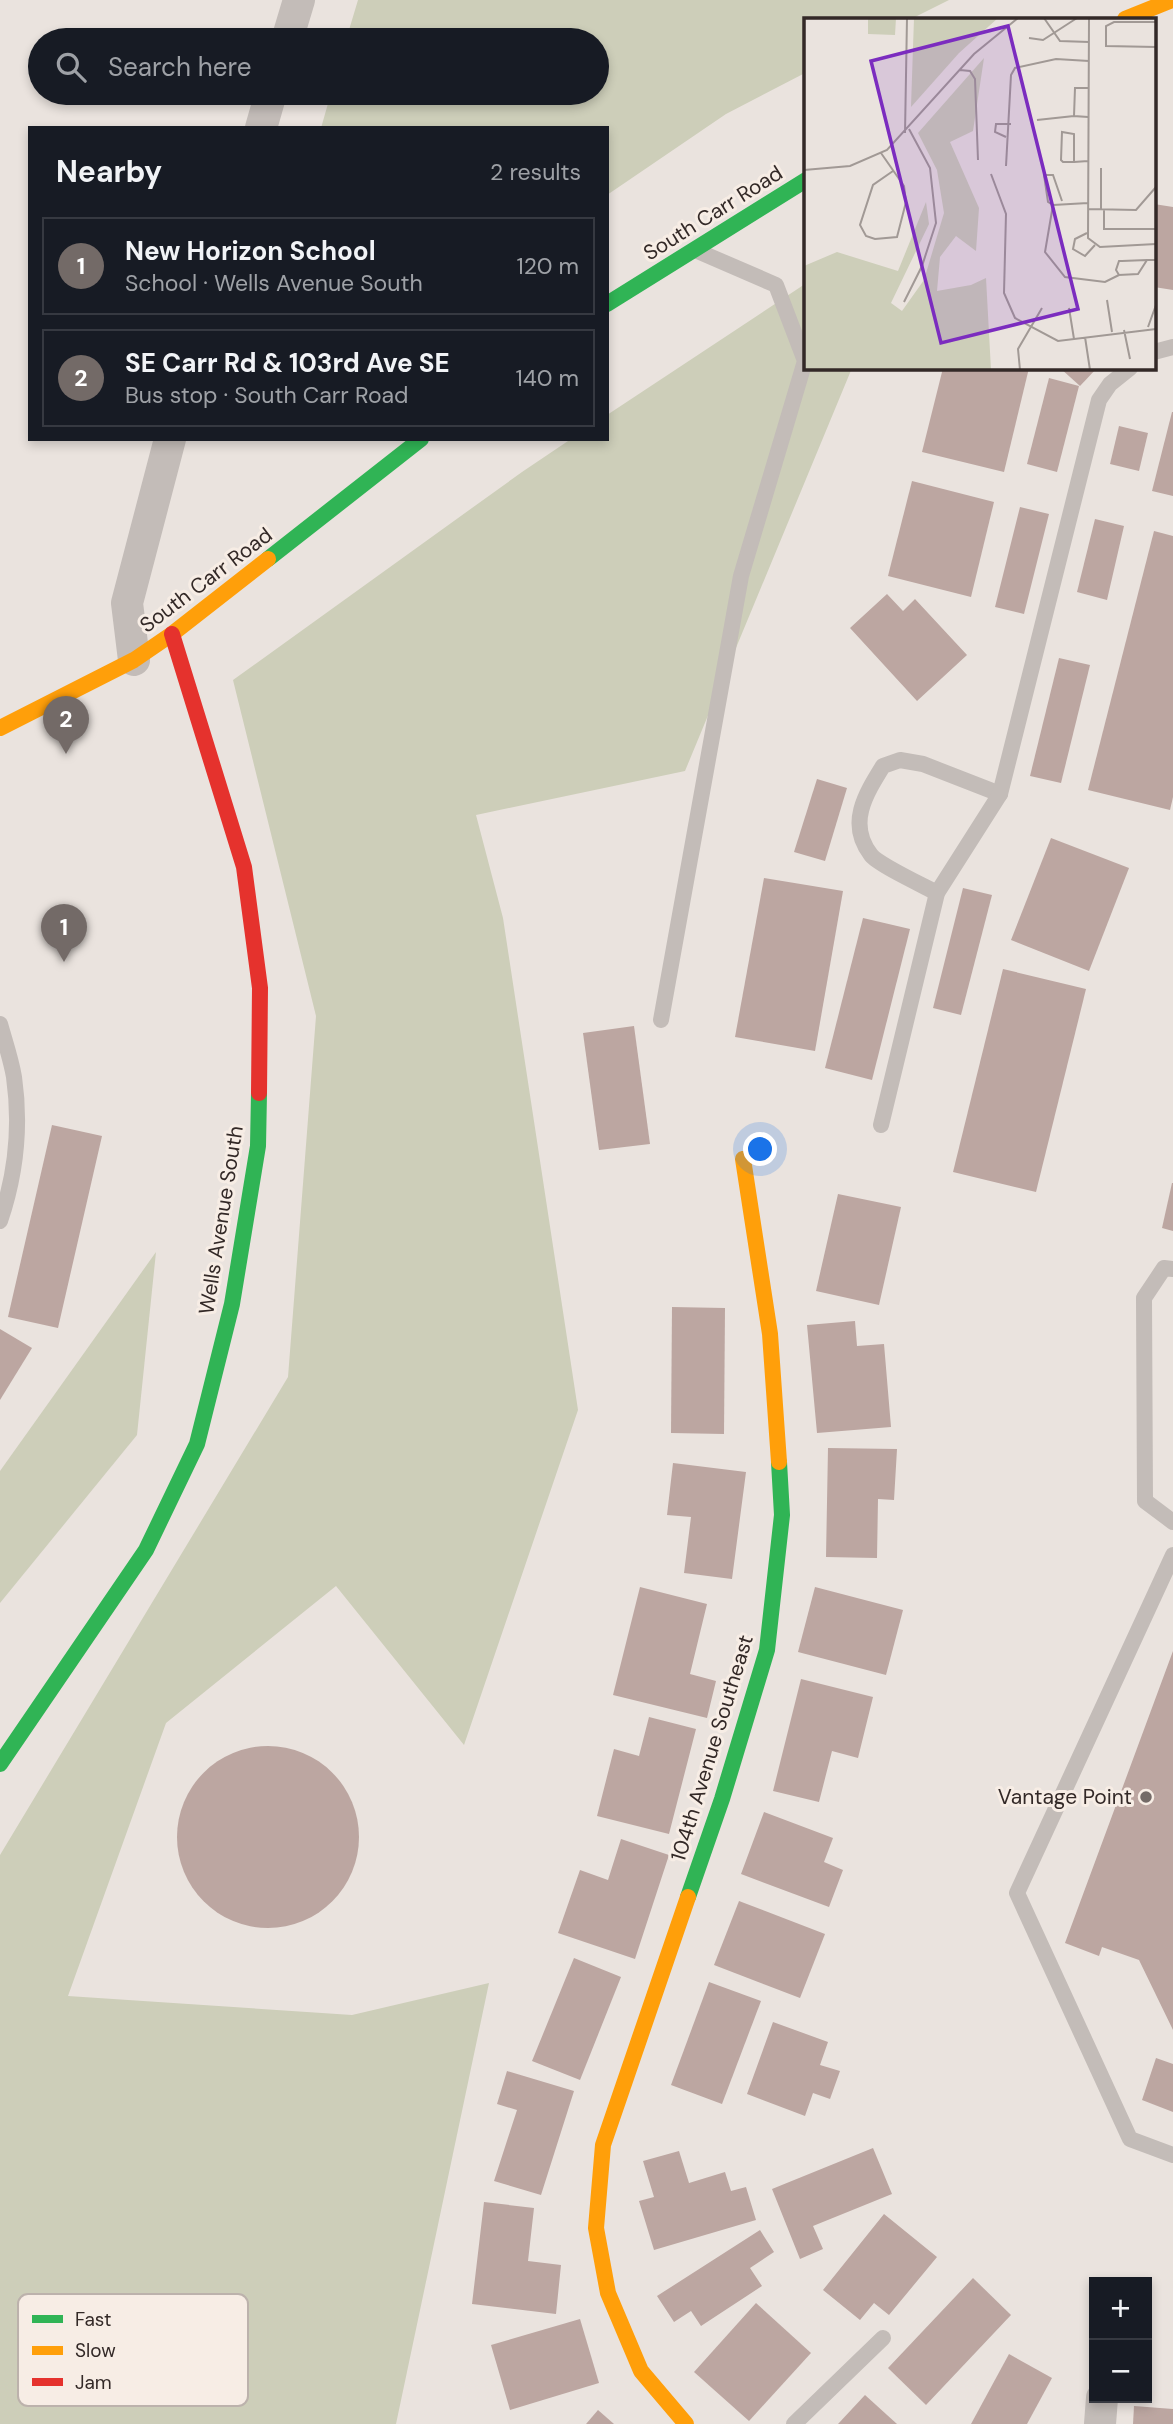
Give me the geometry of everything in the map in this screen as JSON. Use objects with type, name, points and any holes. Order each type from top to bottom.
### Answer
[{"type":"street","points":[[291,28],[299,0]]},
{"type":"street","points":[[1127,18],[1172,0]]},
{"type":"street","points":[[262,126],[268,105]]},
{"type":"street","name":"South Carr Road","points":[[609,303],[804,181]]},
{"type":"street","points":[[134,660],[127,603],[169,441]]},
{"type":"street","name":"South Carr Road","points":[[0,728],[134,660],[172,634],[418,441]]},
{"type":"street","name":"Wells Avenue South","points":[[0,1764],[146,1550],[197,1444],[232,1304],[258,1146],[260,988],[244,867],[172,634]]},
{"type":"street","name":"104th Avenue Southeast","points":[[686,2424],[641,2371],[608,2293],[596,2228],[604,2145],[722,1799],[767,1650],[782,1515],[770,1334],[743,1159]]},
{"type":"street","points":[[1100,2424],[1102,2403]]},
{"type":"lane","points":[[694,250],[776,285],[804,358]]},
{"type":"lane","points":[[1156,351],[1173,347]]},
{"type":"lane","points":[[661,1020],[741,576],[804,364]]},
{"type":"lane","points":[[881,1125],[937,893],[1000,794],[1099,400],[1110,384],[1129,369]]},
{"type":"lane","points":[[937,893],[872,857],[858,827],[865,795],[883,766],[900,760],[923,764],[1000,794]]},
{"type":"lane","points":[[0,1024],[14,1076],[19,1134],[13,1174],[0,1221]]},
{"type":"lane","points":[[1173,1269],[1164,1269],[1144,1298],[1145,1501],[1173,1522]]},
{"type":"lane","points":[[1173,1555],[1017,1893],[1130,2139],[1173,2155]]},
{"type":"lane","points":[[794,2424],[883,2338]]},
{"type":"green space","points":[[358,0],[949,0],[913,18],[804,18],[804,74],[726,114],[609,194],[609,126],[322,126],[328,105],[609,105],[609,28],[350,28]]},
{"type":"green space","points":[[804,285],[804,369],[852,369],[685,771],[476,815],[503,918],[578,1410],[464,1745],[336,1586],[166,1723],[68,1996],[352,2015],[489,1983],[396,2424],[0,2424],[0,1855],[288,1377],[316,1016],[233,680],[568,441],[609,441],[609,414]]},
{"type":"green space","points":[[156,1252],[137,1435],[0,1603],[0,1471]]},
{"type":"building","points":[[1156,204],[1173,207],[1173,290],[1156,287]]},
{"type":"building","points":[[943,369],[1029,369],[1004,472],[922,452]]},
{"type":"building","points":[[1061,369],[1096,369],[1080,386]]},
{"type":"building","points":[[1049,378],[1079,386],[1057,472],[1027,464]]},
{"type":"building","points":[[1173,412],[1173,496],[1152,491]]},
{"type":"building","points":[[1119,426],[1148,433],[1139,471],[1110,464]]},
{"type":"building","points":[[912,481],[994,502],[971,597],[888,576]]},
{"type":"building","points":[[1020,507],[1049,514],[1024,614],[995,607]]},
{"type":"building","points":[[1095,519],[1124,526],[1107,600],[1077,592]]},
{"type":"building","points":[[1154,531],[1173,536],[1173,797],[1170,810],[1088,790]]},
{"type":"building","points":[[887,594],[903,611],[915,599],[967,655],[917,701],[850,628]]},
{"type":"building","points":[[1059,658],[1090,665],[1061,783],[1030,776]]},
{"type":"building","points":[[817,779],[847,788],[825,861],[794,852]]},
{"type":"building","points":[[1051,838],[1129,868],[1089,971],[1011,940]]},
{"type":"building","points":[[764,878],[843,891],[815,1051],[735,1037]]},
{"type":"building","points":[[963,888],[992,895],[961,1015],[933,1008]]},
{"type":"building","points":[[863,918],[910,929],[872,1080],[825,1068]]},
{"type":"building","points":[[1003,969],[1086,989],[1036,1192],[953,1172]]},
{"type":"building","points":[[634,1026],[650,1144],[599,1150],[583,1033]]},
{"type":"building","points":[[52,1125],[102,1136],[58,1328],[8,1317]]},
{"type":"building","points":[[1173,1183],[1173,1231],[1162,1228]]},
{"type":"building","points":[[838,1194],[901,1207],[879,1305],[816,1291]]},
{"type":"building","points":[[672,1307],[725,1308],[724,1434],[671,1433]]},
{"type":"building","points":[[855,1321],[857,1346],[884,1344],[891,1427],[817,1433],[807,1325]]},
{"type":"building","points":[[0,1329],[32,1348],[0,1400]]},
{"type":"building","points":[[828,1448],[897,1449],[894,1500],[878,1499],[877,1558],[826,1557]]},
{"type":"building","points":[[673,1463],[746,1472],[732,1579],[684,1573],[691,1517],[667,1515]]},
{"type":"building","points":[[640,1587],[707,1604],[690,1674],[716,1681],[707,1718],[613,1695]]},
{"type":"building","points":[[815,1587],[903,1610],[886,1675],[798,1652]]},
{"type":"building","name":"Vantage Point","points":[[1173,1651],[1173,2030],[1139,1960],[1102,1947],[1099,1956],[1065,1943]]},
{"type":"building","points":[[801,1679],[873,1697],[858,1758],[832,1751],[819,1802],[773,1791]]},
{"type":"building","points":[[649,1717],[696,1729],[669,1834],[597,1816],[614,1749],[639,1756]]},
{"type":"building","points":[[268,1746],[303,1753],[332,1773],[352,1802],[359,1837],[352,1872],[332,1901],[303,1921],[268,1928],[233,1921],[204,1901],[184,1872],[177,1837],[184,1802],[204,1773],[233,1753]]},
{"type":"building","points":[[764,1812],[833,1838],[824,1862],[843,1870],[829,1907],[741,1874]]},
{"type":"building","points":[[621,1839],[669,1855],[635,1959],[558,1933],[580,1870],[608,1880]]},
{"type":"building","points":[[739,1901],[825,1934],[800,1998],[714,1965]]},
{"type":"building","points":[[574,1958],[621,1977],[580,2080],[532,2061]]},
{"type":"building","points":[[709,1982],[761,2001],[722,2104],[671,2085]]},
{"type":"building","points":[[773,2022],[828,2042],[820,2065],[840,2071],[830,2099],[813,2093],[805,2116],[747,2094]]},
{"type":"building","points":[[1156,2058],[1173,2064],[1173,2112],[1142,2100]]},
{"type":"building","points":[[507,2071],[574,2091],[541,2195],[494,2181],[517,2110],[497,2104]]},
{"type":"building","points":[[873,2148],[892,2194],[813,2226],[823,2249],[800,2259],[772,2189]]},
{"type":"building","points":[[679,2151],[689,2183],[725,2172],[731,2191],[746,2187],[756,2220],[654,2250],[639,2201],[654,2197],[643,2161]]},
{"type":"building","points":[[484,2202],[534,2208],[528,2261],[561,2265],[556,2314],[472,2304]]},
{"type":"building","points":[[884,2214],[937,2257],[889,2315],[874,2303],[860,2320],[823,2290]]},
{"type":"building","points":[[760,2230],[774,2252],[750,2268],[762,2286],[701,2326],[691,2311],[674,2322],[657,2296]]},
{"type":"building","points":[[973,2278],[1011,2315],[926,2405],[888,2368]]},
{"type":"building","points":[[756,2303],[811,2353],[749,2421],[694,2372]]},
{"type":"building","points":[[580,2319],[599,2383],[510,2410],[491,2345]]},
{"type":"building","points":[[1009,2354],[1052,2378],[1027,2424],[971,2424]]},
{"type":"building","points":[[865,2395],[897,2424],[838,2424]]},
{"type":"building","points":[[1134,2406],[1173,2409],[1173,2424],[1133,2424]]},
{"type":"building","points":[[598,2410],[614,2424],[586,2424]]},
{"type":"traffic: fast","points":[[609,303],[804,181]]},
{"type":"traffic: fast","points":[[268,559],[418,441]]},
{"type":"traffic: fast","points":[[0,1764],[146,1550],[197,1444],[232,1304],[258,1146],[259,1093]]},
{"type":"traffic: fast","points":[[688,1897],[722,1799],[767,1650],[782,1515],[779,1462]]},
{"type":"traffic: slow","points":[[1127,18],[1172,0]]},
{"type":"traffic: slow","points":[[0,728],[134,660],[172,634],[268,559]]},
{"type":"traffic: slow","points":[[743,1159],[770,1334],[779,1462]]},
{"type":"traffic: slow","points":[[686,2424],[641,2371],[608,2293],[596,2228],[603,2145],[688,1897]]},
{"type":"traffic: jam","points":[[172,634],[244,867],[260,988],[259,1093]]},
{"type":"place","name":"SE Carr Rd & 103rd Ave SE","points":[[66,754]]},
{"type":"place","name":"New Horizon School","points":[[64,962]]},
{"type":"place","name":"Vantage Point","points":[[1146,1797]]}]
